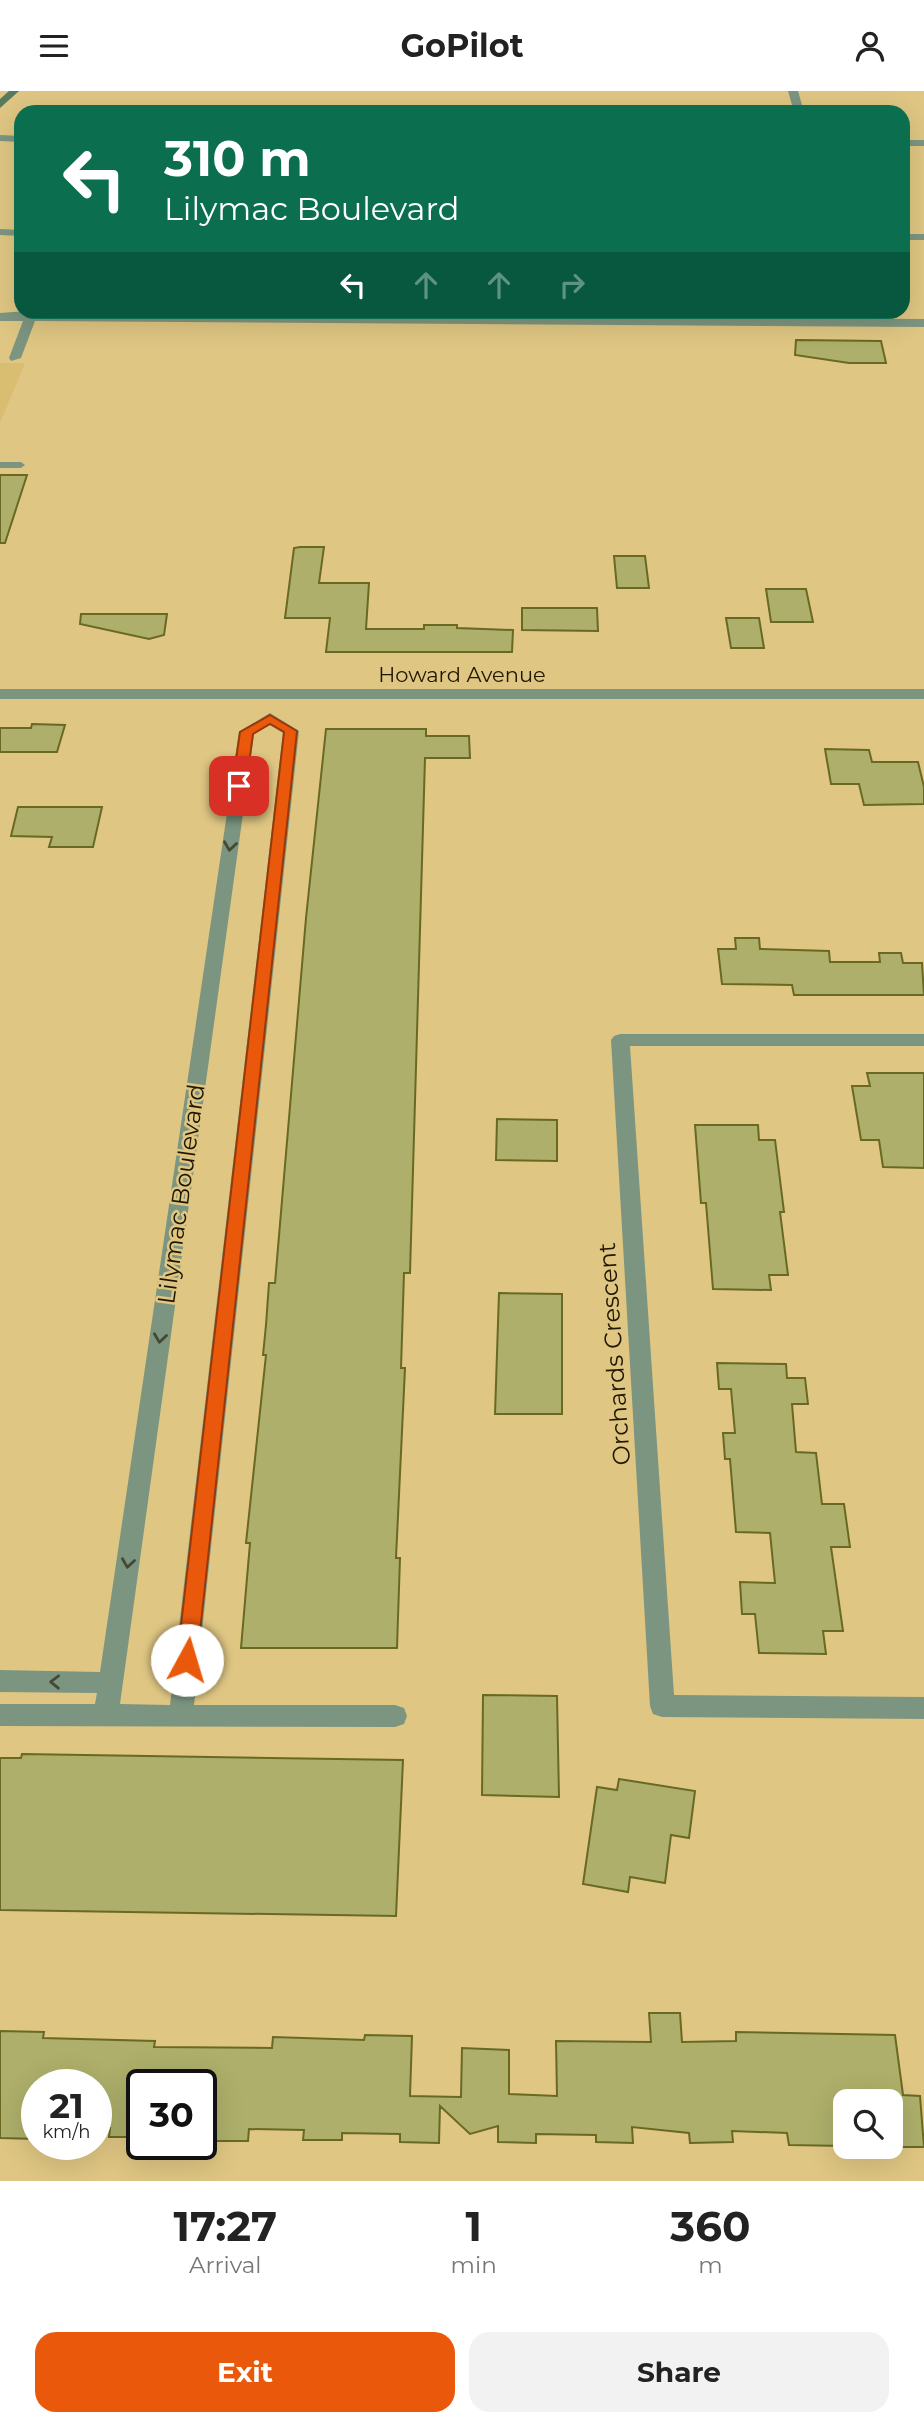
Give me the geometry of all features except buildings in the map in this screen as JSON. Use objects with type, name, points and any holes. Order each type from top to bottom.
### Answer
[{"type":"main road","points":[[0,105],[14,91]]},
{"type":"street","points":[[15,358],[30,319]]},
{"type":"street","points":[[478,319],[924,323]]},
{"type":"street","name":"Howard Avenue","points":[[0,694],[924,694]]},
{"type":"street","points":[[181,1714],[290,731],[270,718],[272,695]]},
{"type":"street","name":"Lilymac Boulevard","points":[[106,1714],[247,732],[270,718]]},
{"type":"street","name":"Orchards Crescent","points":[[924,1040],[620,1039],[663,1706],[924,1708]]},
{"type":"street","points":[[0,1681],[110,1683]]},
{"type":"street","points":[[0,1715],[395,1716]]},
{"type":"lane","points":[[0,465],[21,465]]},
{"type":"shaded area","points":[[0,363],[25,363],[0,423]]},
{"type":"route","points":[[187,1660],[290,731],[270,718],[247,732],[239,786]]}]
